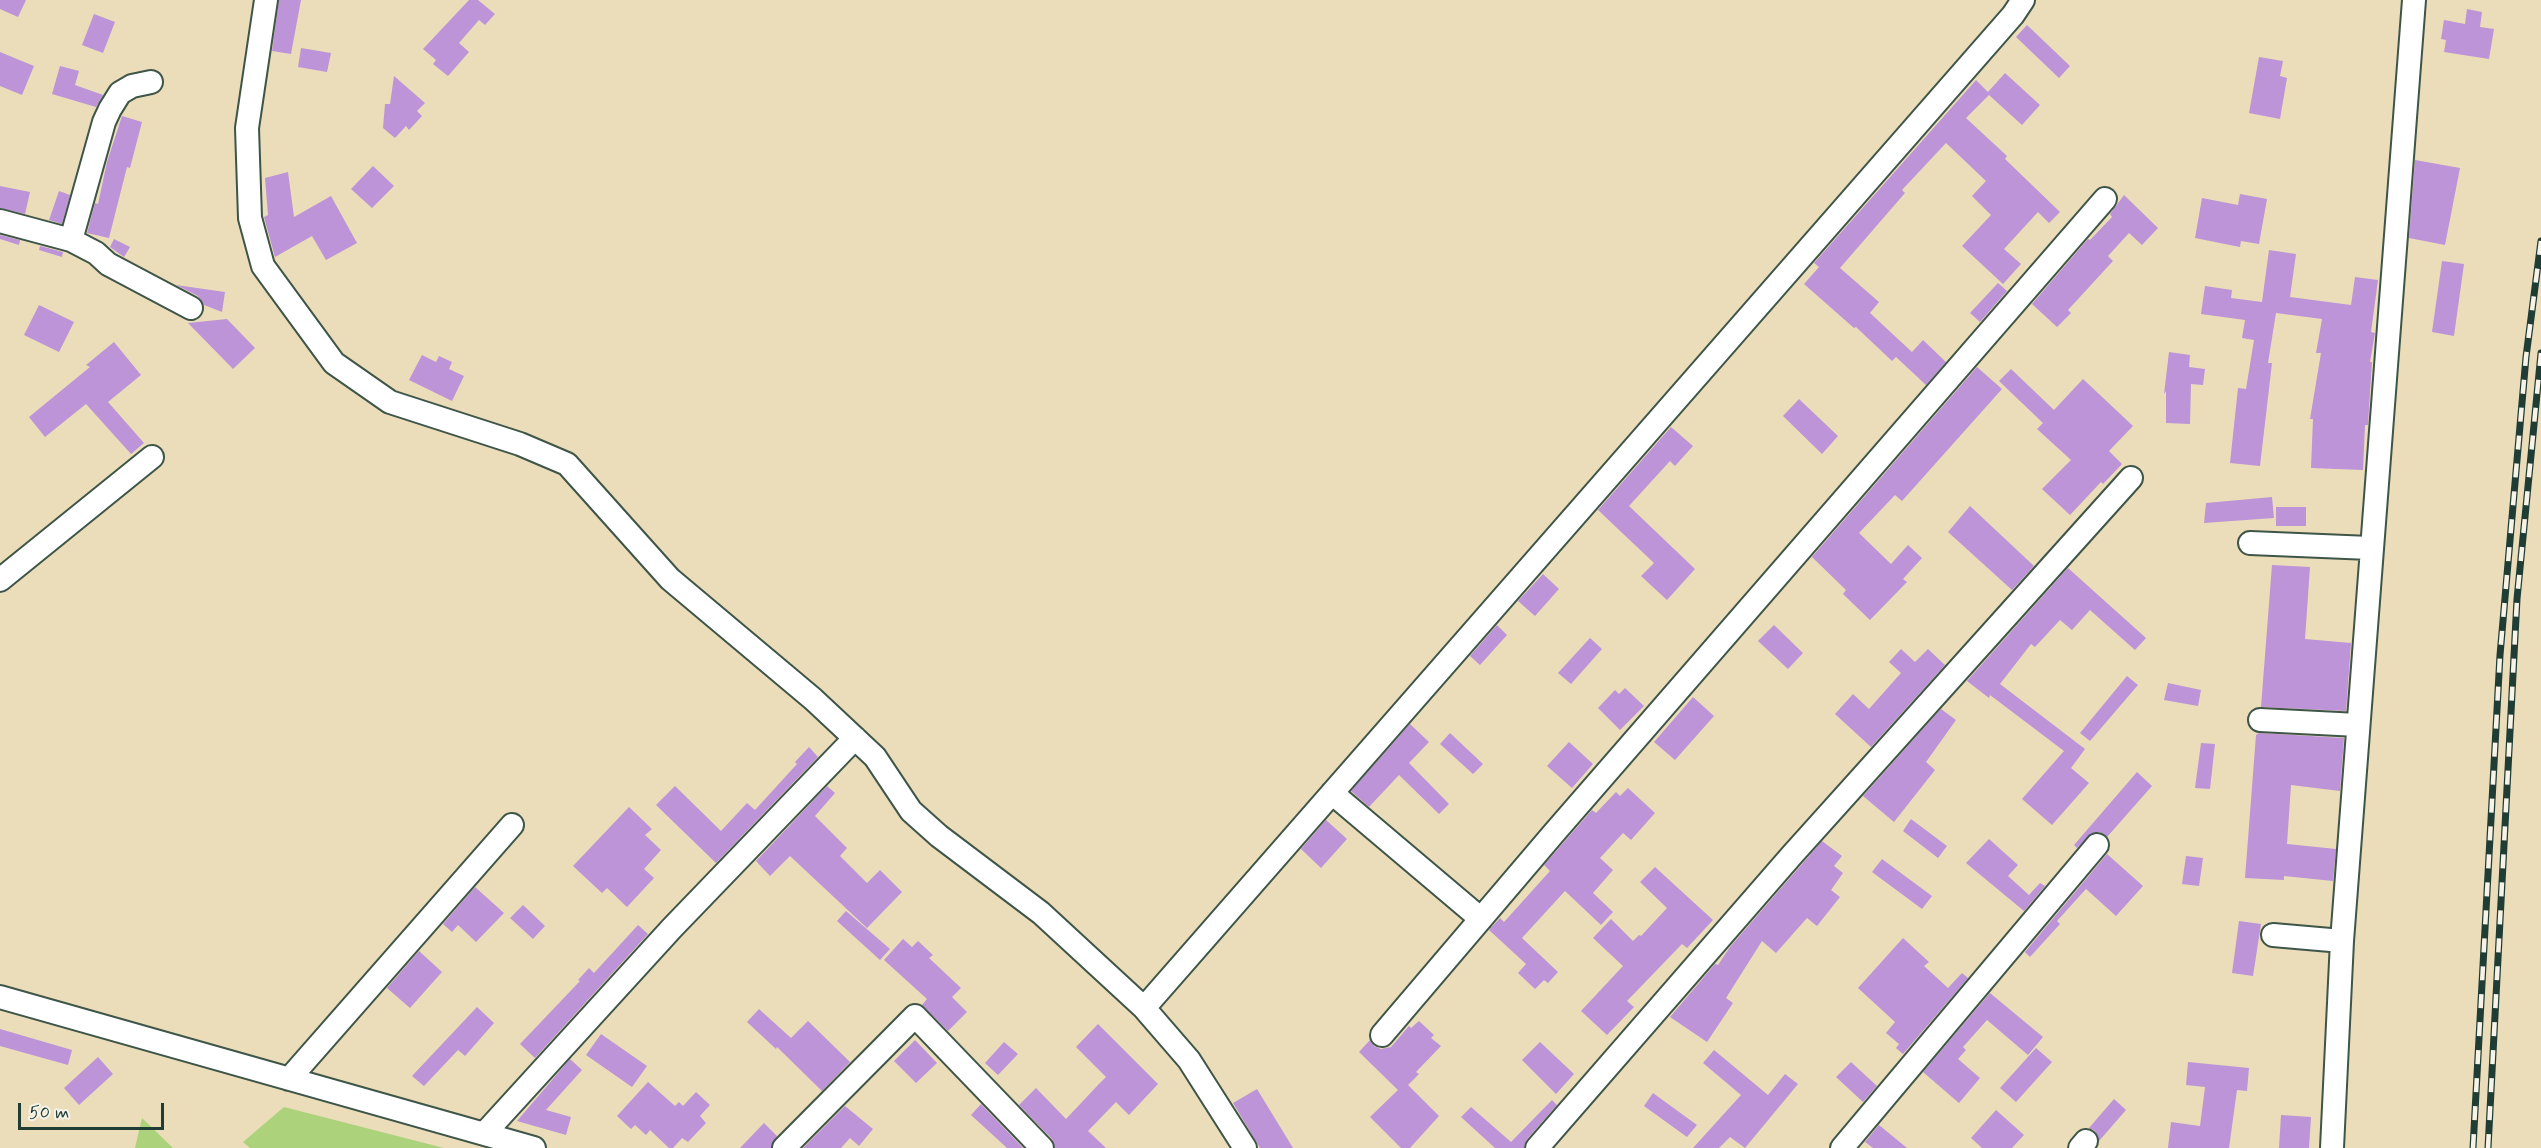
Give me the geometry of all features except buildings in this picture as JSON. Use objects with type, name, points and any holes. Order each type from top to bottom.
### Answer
[{"type":"street","points":[[266,0],[247,128],[250,218],[263,266],[334,363],[390,402],[520,444],[567,464],[670,579],[813,699],[875,757],[911,811],[939,836],[1041,913],[1144,1008],[1189,1060],[1245,1148]]},
{"type":"street","points":[[1144,1008],[2005,24],[2023,0]]},
{"type":"street","points":[[2332,1148],[2342,941],[2370,548],[2414,0]]},
{"type":"street","points":[[71,240],[104,122],[110,109],[120,93],[132,86],[151,82]]},
{"type":"street","points":[[1382,1035],[2105,199]]},
{"type":"street","points":[[0,221],[71,240],[96,253],[108,264],[191,308]]},
{"type":"street","points":[[0,580],[152,457]]},
{"type":"street","points":[[1537,1148],[1792,855],[2131,478]]},
{"type":"street","points":[[2250,543],[2370,548]]},
{"type":"street","points":[[2260,720],[2358,725]]},
{"type":"street","points":[[484,1134],[672,928],[855,738]]},
{"type":"street","points":[[1332,793],[1481,919]]},
{"type":"street","points":[[289,1079],[512,825]]},
{"type":"street","points":[[1842,1148],[2097,845]]},
{"type":"street","points":[[2272,935],[2342,941]]},
{"type":"street","points":[[0,998],[534,1148]]},
{"type":"street","points":[[784,1148],[915,1016],[1042,1148]]},
{"type":"green space","points":[[284,1107],[444,1148],[250,1148],[243,1142]]},
{"type":"green space","points":[[142,1118],[173,1148],[135,1148]]},
{"type":"railway","points":[[2473,1148],[2500,655],[2526,357],[2541,241]]},
{"type":"railway","points":[[2488,1148],[2517,599],[2541,353]]}]
